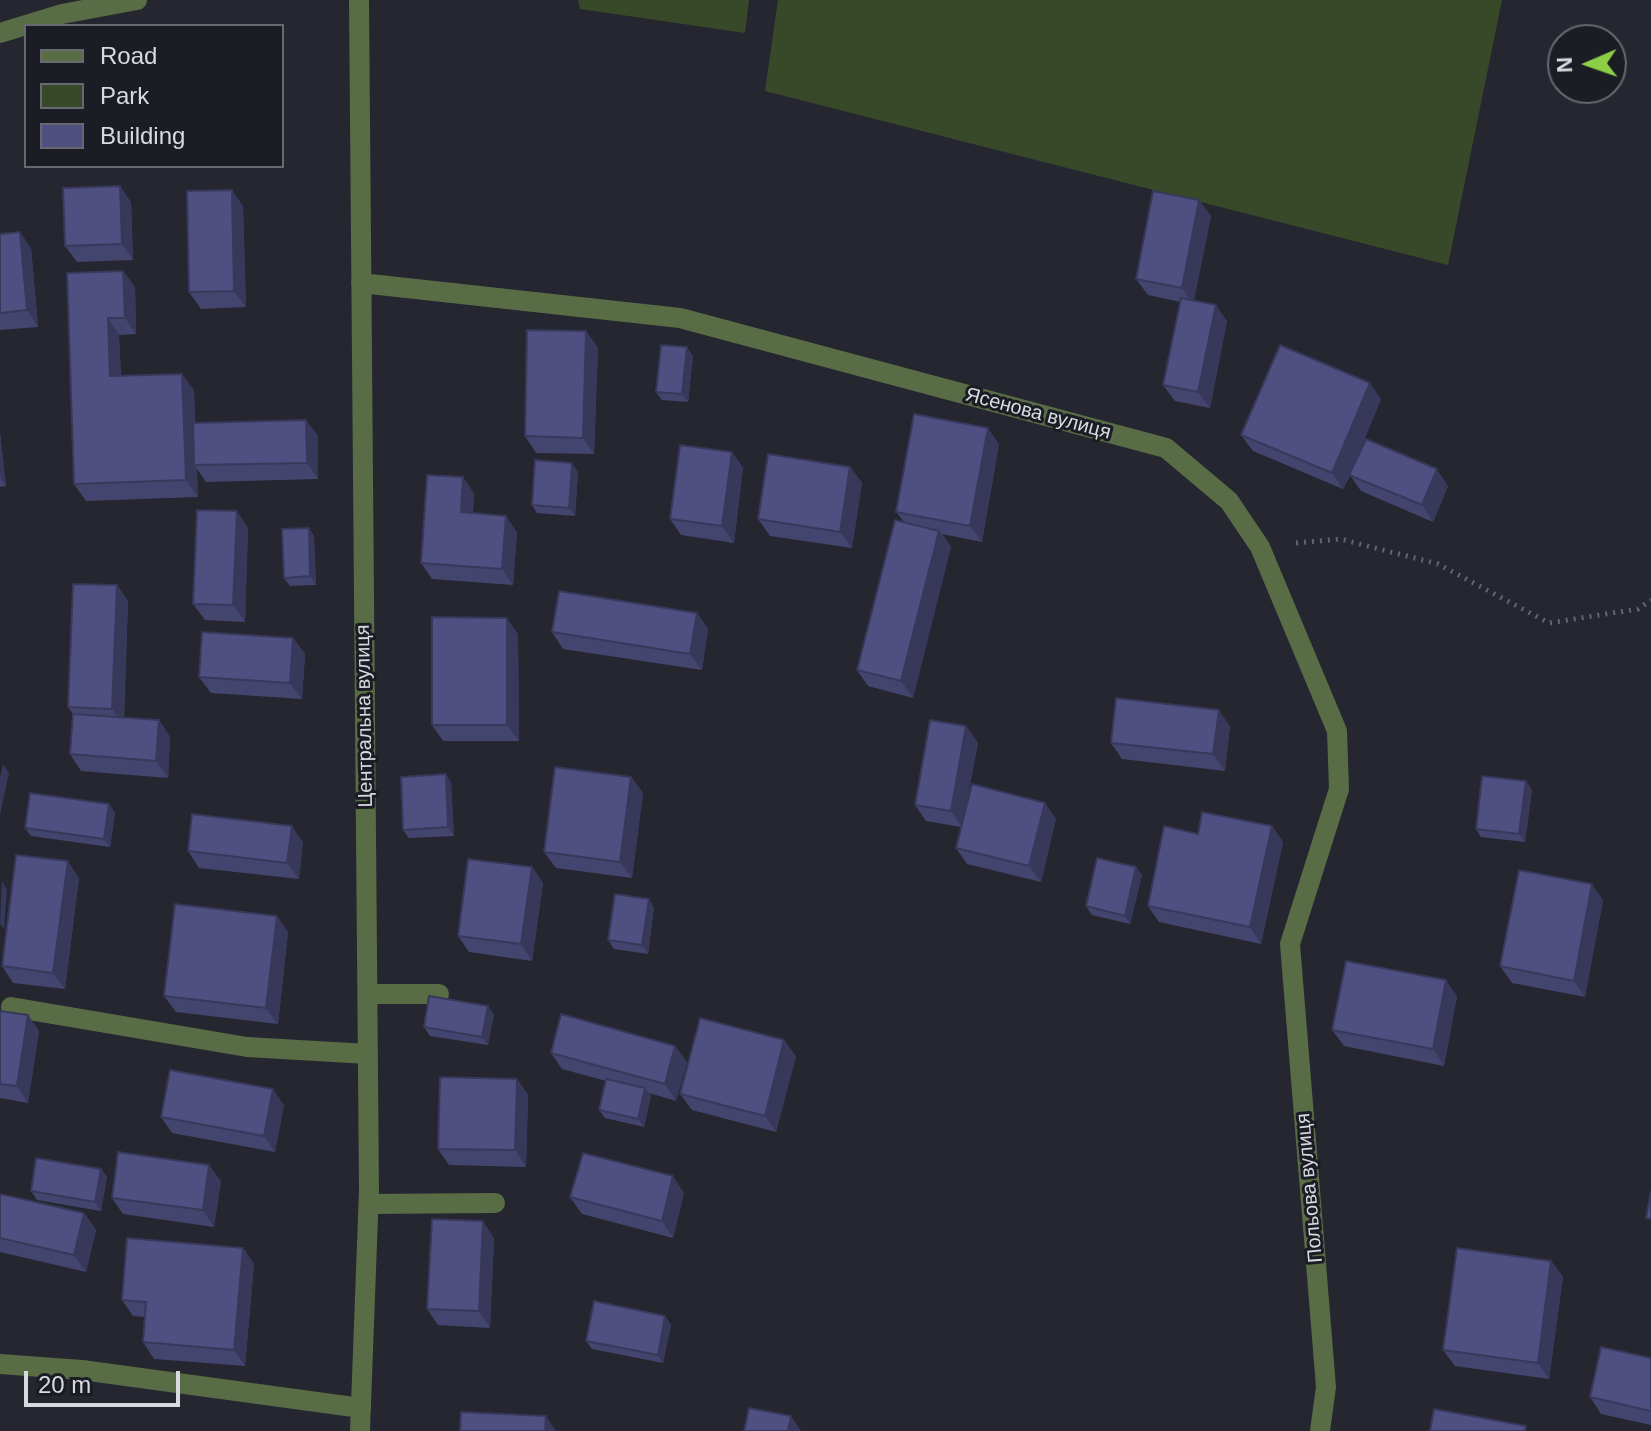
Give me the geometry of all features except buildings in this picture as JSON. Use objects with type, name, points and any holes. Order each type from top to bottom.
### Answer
[{"type":"street","points":[[29,24],[62,14],[137,0]]},
{"type":"street","name":"Центральна вулиця","points":[[359,0],[369,1204],[360,1431]]},
{"type":"street","points":[[0,33],[24,26]]},
{"type":"street","name":"Ясенова вулиця","points":[[361,283],[680,318],[1166,448],[1229,501],[1260,547],[1337,731],[1339,789],[1290,944]]},
{"type":"street","name":"Польова вулиця","points":[[1290,944],[1326,1387],[1320,1431]]},
{"type":"street","points":[[368,994],[439,994]]},
{"type":"street","points":[[11,1007],[247,1047],[368,1054]]},
{"type":"street","points":[[369,1204],[495,1203]]},
{"type":"street","points":[[0,1364],[82,1370],[361,1408]]},
{"type":"path","points":[[1260,547],[1340,539],[1438,564],[1549,623],[1638,609],[1651,600]]},
{"type":"green space","points":[[578,0],[749,0],[745,33],[580,9]]},
{"type":"green space","points":[[778,0],[1502,0],[1448,265],[765,91]]}]
